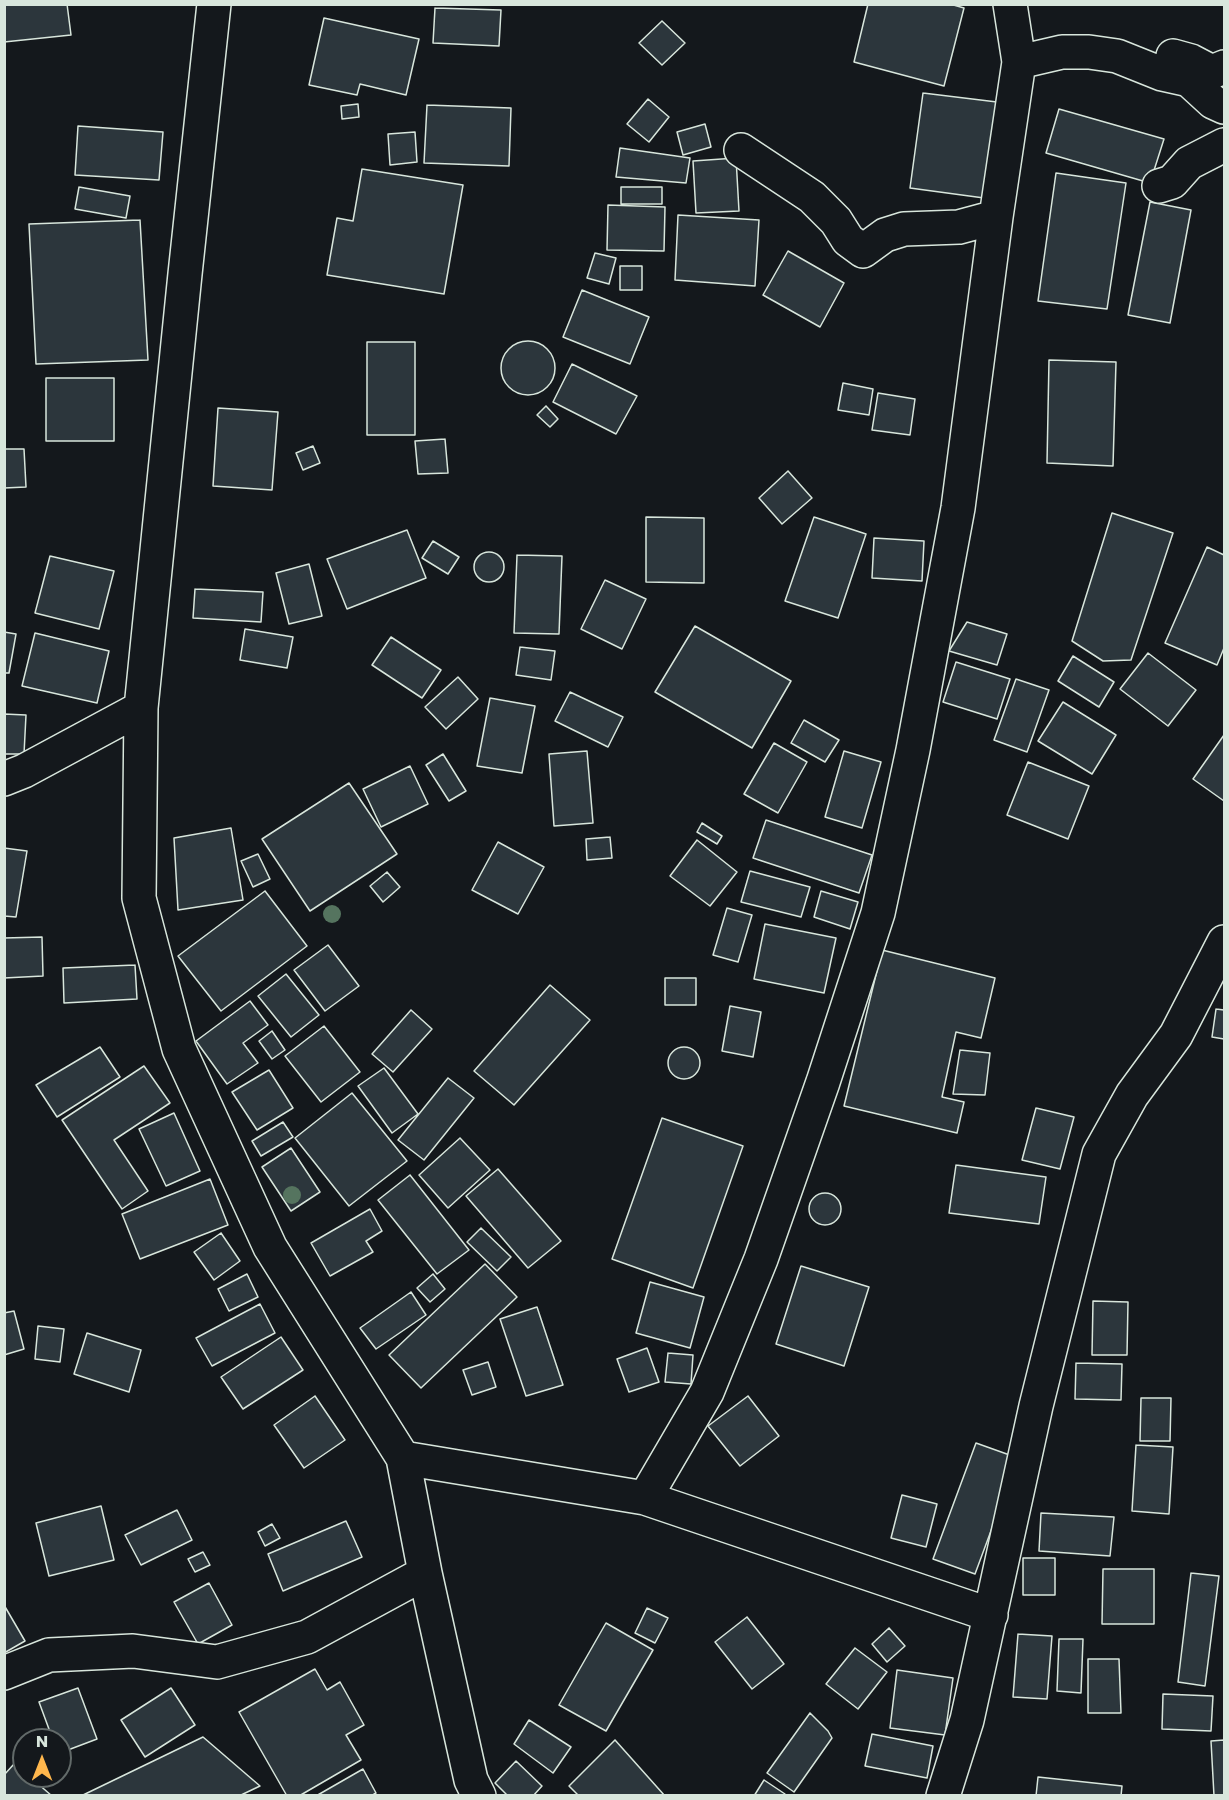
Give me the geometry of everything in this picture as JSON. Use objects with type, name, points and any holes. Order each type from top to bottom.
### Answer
[{"type":"street","points":[[214,4],[184,274],[141,708],[139,898],[179,1049],[270,1247],[403,1458],[425,1573],[471,1780],[478,1796]]},
{"type":"street","points":[[645,1498],[707,1392],[761,1259],[823,1082],[878,913],[913,750],[958,507],[1019,62],[1010,4]]},
{"type":"street","points":[[1019,62],[1062,52],[1089,52],[1118,56],[1162,74],[1189,80],[1213,102],[1224,107]]},
{"type":"street","points":[[1118,56],[1133,52],[1166,54],[1191,61],[1212,72],[1224,67]]},
{"type":"street","points":[[1159,186],[1172,182],[1189,163],[1224,145]]},
{"type":"street","points":[[741,150],[812,197],[836,221],[848,240],[863,251],[885,235],[904,229],[959,227],[996,217]]},
{"type":"street","points":[[4,779],[24,771],[141,708]]},
{"type":"street","points":[[943,1796],[968,1720],[1036,1406],[1099,1154],[1132,1095],[1176,1035],[1224,942]]},
{"type":"street","points":[[403,1458],[645,1498],[991,1615]]},
{"type":"street","points":[[4,1673],[49,1655],[134,1651],[217,1662],[307,1637],[425,1573]]},
{"type":"building","points":[[4,4],[67,4],[71,35],[4,42]]},
{"type":"building","points":[[868,4],[950,4],[964,8],[944,86],[854,62]]},
{"type":"building","points":[[435,8],[501,10],[499,46],[433,43]]},
{"type":"building","points":[[324,18],[419,39],[406,95],[360,84],[357,95],[309,85]]},
{"type":"building","points":[[662,21],[685,43],[662,65],[639,43]]},
{"type":"building","points":[[923,93],[997,102],[984,198],[910,188]]},
{"type":"building","points":[[648,99],[669,117],[649,142],[627,124]]},
{"type":"building","points":[[358,104],[359,117],[342,119],[341,106]]},
{"type":"building","points":[[427,105],[511,108],[509,166],[424,163]]},
{"type":"building","points":[[1059,109],[1164,139],[1150,183],[1046,153]]},
{"type":"building","points":[[705,124],[711,147],[683,155],[677,132]]},
{"type":"building","points":[[78,126],[163,132],[159,180],[75,175]]},
{"type":"building","points":[[415,132],[417,162],[390,165],[388,134]]},
{"type":"building","points":[[620,148],[690,158],[686,183],[616,177]]},
{"type":"building","points":[[736,158],[739,211],[696,213],[693,161]]},
{"type":"building","points":[[362,169],[463,185],[444,294],[327,275],[337,218],[353,221]]},
{"type":"building","points":[[1056,173],[1126,183],[1107,309],[1038,301]]},
{"type":"building","points":[[79,187],[130,196],[126,218],[75,209]]},
{"type":"building","points":[[621,187],[662,187],[662,204],[621,204]]},
{"type":"building","points":[[1150,202],[1191,210],[1170,323],[1128,315]]},
{"type":"building","points":[[608,205],[665,207],[664,251],[607,250]]},
{"type":"building","points":[[678,215],[759,220],[755,286],[675,280]]},
{"type":"building","points":[[140,220],[148,360],[36,364],[29,224]]},
{"type":"building","points":[[788,251],[844,283],[820,327],[763,295]]},
{"type":"building","points":[[595,253],[616,258],[609,284],[587,278]]},
{"type":"building","points":[[620,266],[642,266],[642,290],[620,290]]},
{"type":"building","points":[[582,290],[649,317],[630,364],[563,337]]},
{"type":"building","points":[[523,341],[533,341],[543,345],[551,353],[555,368],[551,383],[543,391],[533,395],[523,395],[513,391],[505,383],[501,373],[501,363],[505,353],[513,345]]},
{"type":"building","points":[[367,342],[415,342],[415,435],[367,435]]},
{"type":"building","points":[[1049,360],[1116,362],[1113,466],[1047,463]]},
{"type":"building","points":[[572,364],[637,396],[616,434],[553,402]]},
{"type":"building","points":[[46,378],[114,378],[114,441],[46,441]]},
{"type":"building","points":[[843,383],[873,389],[869,415],[838,410]]},
{"type":"building","points":[[878,393],[915,399],[910,435],[872,430]]},
{"type":"building","points":[[546,406],[558,419],[550,427],[537,415]]},
{"type":"building","points":[[218,408],[278,412],[272,490],[213,486]]},
{"type":"building","points":[[445,439],[448,473],[418,474],[415,441]]},
{"type":"building","points":[[313,446],[320,463],[303,470],[296,453]]},
{"type":"building","points":[[4,449],[24,449],[26,487],[4,488]]},
{"type":"building","points":[[788,471],[812,498],[782,524],[759,498]]},
{"type":"building","points":[[1112,513],[1173,533],[1131,660],[1103,661],[1072,641]]},
{"type":"building","points":[[646,517],[704,518],[704,583],[646,582]]},
{"type":"building","points":[[814,517],[866,534],[838,618],[785,601]]},
{"type":"building","points":[[407,530],[426,578],[347,609],[327,559]]},
{"type":"building","points":[[874,538],[924,541],[922,581],[872,578]]},
{"type":"building","points":[[433,541],[459,557],[448,574],[422,558]]},
{"type":"building","points":[[1207,547],[1224,555],[1224,648],[1217,665],[1165,643]]},
{"type":"building","points":[[489,552],[500,556],[504,567],[500,578],[489,582],[478,578],[474,567],[478,556]]},
{"type":"building","points":[[517,555],[562,556],[559,634],[514,633]]},
{"type":"building","points":[[50,556],[114,571],[99,629],[35,613]]},
{"type":"building","points":[[309,564],[322,616],[289,624],[276,573]]},
{"type":"building","points":[[605,580],[646,599],[622,649],[581,629]]},
{"type":"building","points":[[195,589],[263,592],[261,622],[193,618]]},
{"type":"building","points":[[967,622],[1007,634],[997,665],[949,651]]},
{"type":"building","points":[[695,626],[791,681],[752,748],[655,692]]},
{"type":"building","points":[[245,629],[293,637],[287,668],[240,660]]},
{"type":"building","points":[[4,632],[16,634],[9,673],[4,673]]},
{"type":"building","points":[[35,633],[109,651],[97,703],[22,686]]},
{"type":"building","points":[[391,637],[441,670],[422,698],[372,665]]},
{"type":"building","points":[[520,647],[555,651],[551,680],[516,675]]},
{"type":"building","points":[[1148,653],[1196,690],[1168,726],[1120,689]]},
{"type":"building","points":[[1073,656],[1114,682],[1099,707],[1058,681]]},
{"type":"building","points":[[956,662],[1010,679],[997,719],[943,702]]},
{"type":"building","points":[[458,677],[478,699],[446,729],[425,707]]},
{"type":"building","points":[[1016,679],[1049,690],[1027,752],[994,740]]},
{"type":"building","points":[[570,692],[623,717],[608,747],[555,721]]},
{"type":"building","points":[[490,698],[535,706],[522,773],[477,766]]},
{"type":"building","points":[[1063,702],[1116,735],[1092,774],[1038,741]]},
{"type":"building","points":[[4,714],[26,715],[24,754],[4,754]]},
{"type":"building","points":[[804,720],[839,740],[825,762],[791,743]]},
{"type":"building","points":[[1224,735],[1224,801],[1193,779]]},
{"type":"building","points":[[774,743],[807,762],[778,813],[744,794]]},
{"type":"building","points":[[587,751],[593,823],[554,826],[549,754]]},
{"type":"building","points":[[844,751],[881,762],[862,828],[825,817]]},
{"type":"building","points":[[443,754],[466,791],[449,801],[426,765]]},
{"type":"building","points":[[1028,762],[1089,786],[1068,839],[1007,815]]},
{"type":"building","points":[[410,766],[428,804],[381,827],[363,789]]},
{"type":"building","points":[[349,783],[397,854],[310,911],[262,839]]},
{"type":"building","points":[[766,820],[872,855],[859,893],[753,858]]},
{"type":"building","points":[[702,823],[722,836],[717,844],[697,832]]},
{"type":"building","points":[[231,828],[243,900],[178,910],[174,838]]},
{"type":"building","points":[[610,837],[612,858],[587,860],[586,839]]},
{"type":"building","points":[[697,840],[737,872],[710,906],[670,876]]},
{"type":"building","points":[[498,842],[544,867],[518,914],[472,890]]},
{"type":"building","points":[[4,848],[27,851],[16,917],[4,916]]},
{"type":"building","points":[[258,854],[270,879],[253,887],[241,861]]},
{"type":"building","points":[[750,871],[810,887],[801,917],[741,902]]},
{"type":"building","points":[[387,872],[400,887],[383,902],[370,886]]},
{"type":"building","points":[[265,891],[307,946],[221,1011],[178,956]]},
{"type":"building","points":[[821,891],[858,902],[850,929],[814,917]]},
{"type":"building","points":[[727,908],[752,915],[738,962],[713,955]]},
{"type":"building","points":[[765,924],[836,938],[824,993],[754,979]]},
{"type":"building","points":[[42,937],[43,976],[4,978],[4,938]]},
{"type":"building","points":[[328,945],[359,986],[325,1011],[294,970]]},
{"type":"building","points":[[882,950],[995,978],[981,1038],[956,1032],[942,1097],[964,1102],[957,1133],[844,1106]]},
{"type":"building","points":[[135,965],[137,999],[64,1003],[63,968]]},
{"type":"building","points":[[286,974],[319,1015],[291,1037],[258,996]]},
{"type":"building","points":[[665,978],[696,978],[696,1005],[665,1005]]},
{"type":"building","points":[[550,985],[590,1020],[514,1105],[474,1071]]},
{"type":"building","points":[[250,1001],[268,1025],[243,1043],[258,1063],[227,1084],[196,1041]]},
{"type":"building","points":[[730,1006],[761,1012],[753,1057],[722,1051]]},
{"type":"building","points":[[1216,1009],[1224,1010],[1224,1039],[1212,1037]]},
{"type":"building","points":[[411,1010],[432,1029],[393,1072],[372,1054]]},
{"type":"building","points":[[324,1026],[360,1072],[321,1102],[285,1056]]},
{"type":"building","points":[[272,1031],[285,1050],[272,1059],[259,1041]]},
{"type":"building","points":[[100,1047],[120,1077],[57,1117],[36,1085]]},
{"type":"building","points":[[684,1047],[695,1052],[700,1063],[695,1074],[684,1079],[673,1074],[668,1063],[673,1052]]},
{"type":"building","points":[[960,1050],[990,1053],[985,1095],[953,1094]]},
{"type":"building","points":[[144,1066],[170,1103],[114,1140],[148,1191],[122,1209],[62,1120]]},
{"type":"building","points":[[384,1068],[418,1114],[392,1133],[358,1086]]},
{"type":"building","points":[[269,1070],[293,1108],[257,1130],[232,1092]]},
{"type":"building","points":[[448,1078],[474,1098],[424,1160],[398,1140]]},
{"type":"building","points":[[352,1093],[407,1161],[349,1206],[295,1138]]},
{"type":"building","points":[[1036,1108],[1074,1117],[1060,1169],[1022,1160]]},
{"type":"building","points":[[174,1113],[200,1171],[166,1186],[139,1129]]},
{"type":"building","points":[[662,1118],[743,1146],[693,1288],[612,1259]]},
{"type":"building","points":[[283,1122],[293,1137],[261,1156],[252,1141]]},
{"type":"building","points":[[460,1138],[490,1170],[448,1208],[419,1175]]},
{"type":"building","points":[[291,1148],[320,1192],[291,1211],[262,1167]]},
{"type":"building","points":[[956,1165],[1046,1177],[1039,1224],[949,1213]]},
{"type":"building","points":[[498,1169],[561,1241],[528,1268],[466,1196]]},
{"type":"building","points":[[410,1175],[469,1250],[437,1274],[378,1200]]},
{"type":"building","points":[[210,1179],[228,1225],[140,1259],[122,1214]]},
{"type":"building","points":[[825,1193],[836,1198],[841,1209],[836,1220],[825,1225],[814,1220],[809,1209],[814,1198]]},
{"type":"building","points":[[370,1209],[382,1231],[366,1241],[373,1252],[330,1276],[311,1243]]},
{"type":"building","points":[[481,1228],[511,1257],[497,1271],[467,1242]]},
{"type":"building","points":[[221,1233],[240,1261],[214,1280],[194,1252]]},
{"type":"building","points":[[485,1264],[517,1297],[421,1388],[389,1355]]},
{"type":"building","points":[[801,1266],[869,1287],[844,1366],[776,1344]]},
{"type":"building","points":[[247,1274],[258,1297],[229,1311],[218,1289]]},
{"type":"building","points":[[433,1274],[445,1289],[430,1302],[417,1288]]},
{"type":"building","points":[[650,1282],[704,1297],[690,1348],[636,1333]]},
{"type":"building","points":[[411,1292],[426,1315],[376,1349],[360,1328]]},
{"type":"building","points":[[1093,1301],[1128,1302],[1127,1355],[1092,1355]]},
{"type":"building","points":[[260,1304],[275,1333],[212,1366],[196,1338]]},
{"type":"building","points":[[537,1307],[563,1385],[526,1396],[500,1319]]},
{"type":"building","points":[[14,1311],[24,1349],[4,1355],[4,1313]]},
{"type":"building","points":[[38,1326],[64,1329],[60,1362],[35,1359]]},
{"type":"building","points":[[87,1333],[141,1350],[129,1392],[74,1374]]},
{"type":"building","points":[[281,1337],[303,1370],[243,1409],[221,1377]]},
{"type":"building","points":[[647,1348],[659,1382],[629,1392],[617,1359]]},
{"type":"building","points":[[668,1353],[693,1355],[691,1384],[665,1382]]},
{"type":"building","points":[[488,1362],[496,1387],[472,1395],[463,1370]]},
{"type":"building","points":[[1076,1363],[1122,1364],[1121,1400],[1075,1399]]},
{"type":"building","points":[[315,1396],[345,1440],[304,1468],[274,1425]]},
{"type":"building","points":[[748,1396],[779,1436],[740,1466],[708,1426]]},
{"type":"building","points":[[1141,1398],[1171,1398],[1170,1441],[1140,1441]]},
{"type":"building","points":[[976,1443],[1018,1458],[975,1574],[933,1559]]},
{"type":"building","points":[[1136,1445],[1173,1447],[1169,1514],[1132,1511]]},
{"type":"building","points":[[902,1495],[937,1504],[926,1547],[891,1538]]},
{"type":"building","points":[[101,1506],[114,1560],[49,1576],[36,1523]]},
{"type":"building","points":[[177,1510],[192,1540],[141,1565],[125,1535]]},
{"type":"building","points":[[1041,1513],[1114,1517],[1110,1556],[1039,1551]]},
{"type":"building","points":[[346,1521],[362,1557],[283,1591],[268,1554]]},
{"type":"building","points":[[272,1524],[280,1538],[265,1546],[258,1532]]},
{"type":"building","points":[[203,1552],[210,1565],[195,1572],[188,1559]]},
{"type":"building","points":[[1023,1558],[1055,1558],[1055,1595],[1023,1595]]},
{"type":"building","points":[[1103,1569],[1154,1569],[1154,1624],[1102,1624]]},
{"type":"building","points":[[1191,1573],[1219,1576],[1205,1686],[1178,1682]]},
{"type":"building","points":[[209,1583],[232,1625],[198,1644],[174,1602]]},
{"type":"building","points":[[4,1605],[25,1641],[4,1653]]},
{"type":"building","points":[[647,1608],[668,1618],[655,1643],[635,1633]]},
{"type":"building","points":[[747,1617],[784,1664],[752,1689],[715,1642]]},
{"type":"building","points":[[606,1623],[653,1650],[606,1731],[559,1705]]},
{"type":"building","points":[[889,1628],[905,1646],[887,1662],[872,1644]]},
{"type":"building","points":[[1018,1634],[1052,1636],[1047,1699],[1013,1697]]},
{"type":"building","points":[[1059,1639],[1083,1639],[1081,1693],[1057,1691]]},
{"type":"building","points":[[855,1648],[887,1672],[858,1709],[826,1684]]},
{"type":"building","points":[[1088,1659],[1119,1659],[1121,1713],[1088,1713]]},
{"type":"building","points":[[315,1669],[327,1690],[340,1682],[364,1725],[346,1735],[361,1760],[299,1796],[287,1796],[239,1712]]},
{"type":"building","points":[[897,1670],[953,1678],[945,1735],[890,1728]]},
{"type":"building","points":[[78,1688],[97,1739],[72,1748],[72,1728],[49,1728],[39,1702]]},
{"type":"building","points":[[171,1688],[195,1725],[145,1757],[121,1720]]},
{"type":"building","points":[[1163,1694],[1213,1696],[1211,1731],[1162,1729]]},
{"type":"building","points":[[810,1713],[832,1738],[794,1792],[767,1773]]},
{"type":"building","points":[[529,1720],[571,1747],[553,1773],[514,1744]]},
{"type":"building","points":[[872,1734],[933,1746],[927,1778],[865,1766]]},
{"type":"building","points":[[203,1737],[260,1786],[239,1796],[81,1796]]},
{"type":"building","points":[[615,1740],[665,1796],[579,1796],[569,1786]]},
{"type":"building","points":[[1224,1740],[1224,1796],[1214,1796],[1211,1741]]},
{"type":"building","points":[[516,1761],[542,1786],[533,1796],[508,1796],[495,1783]]},
{"type":"building","points":[[12,1766],[12,1788],[43,1788],[52,1796],[4,1796],[4,1775]]},
{"type":"building","points":[[363,1769],[376,1793],[371,1796],[316,1796]]},
{"type":"building","points":[[1038,1777],[1122,1786],[1121,1796],[1036,1796]]},
{"type":"building","points":[[764,1780],[785,1794],[784,1796],[754,1796]]}]
